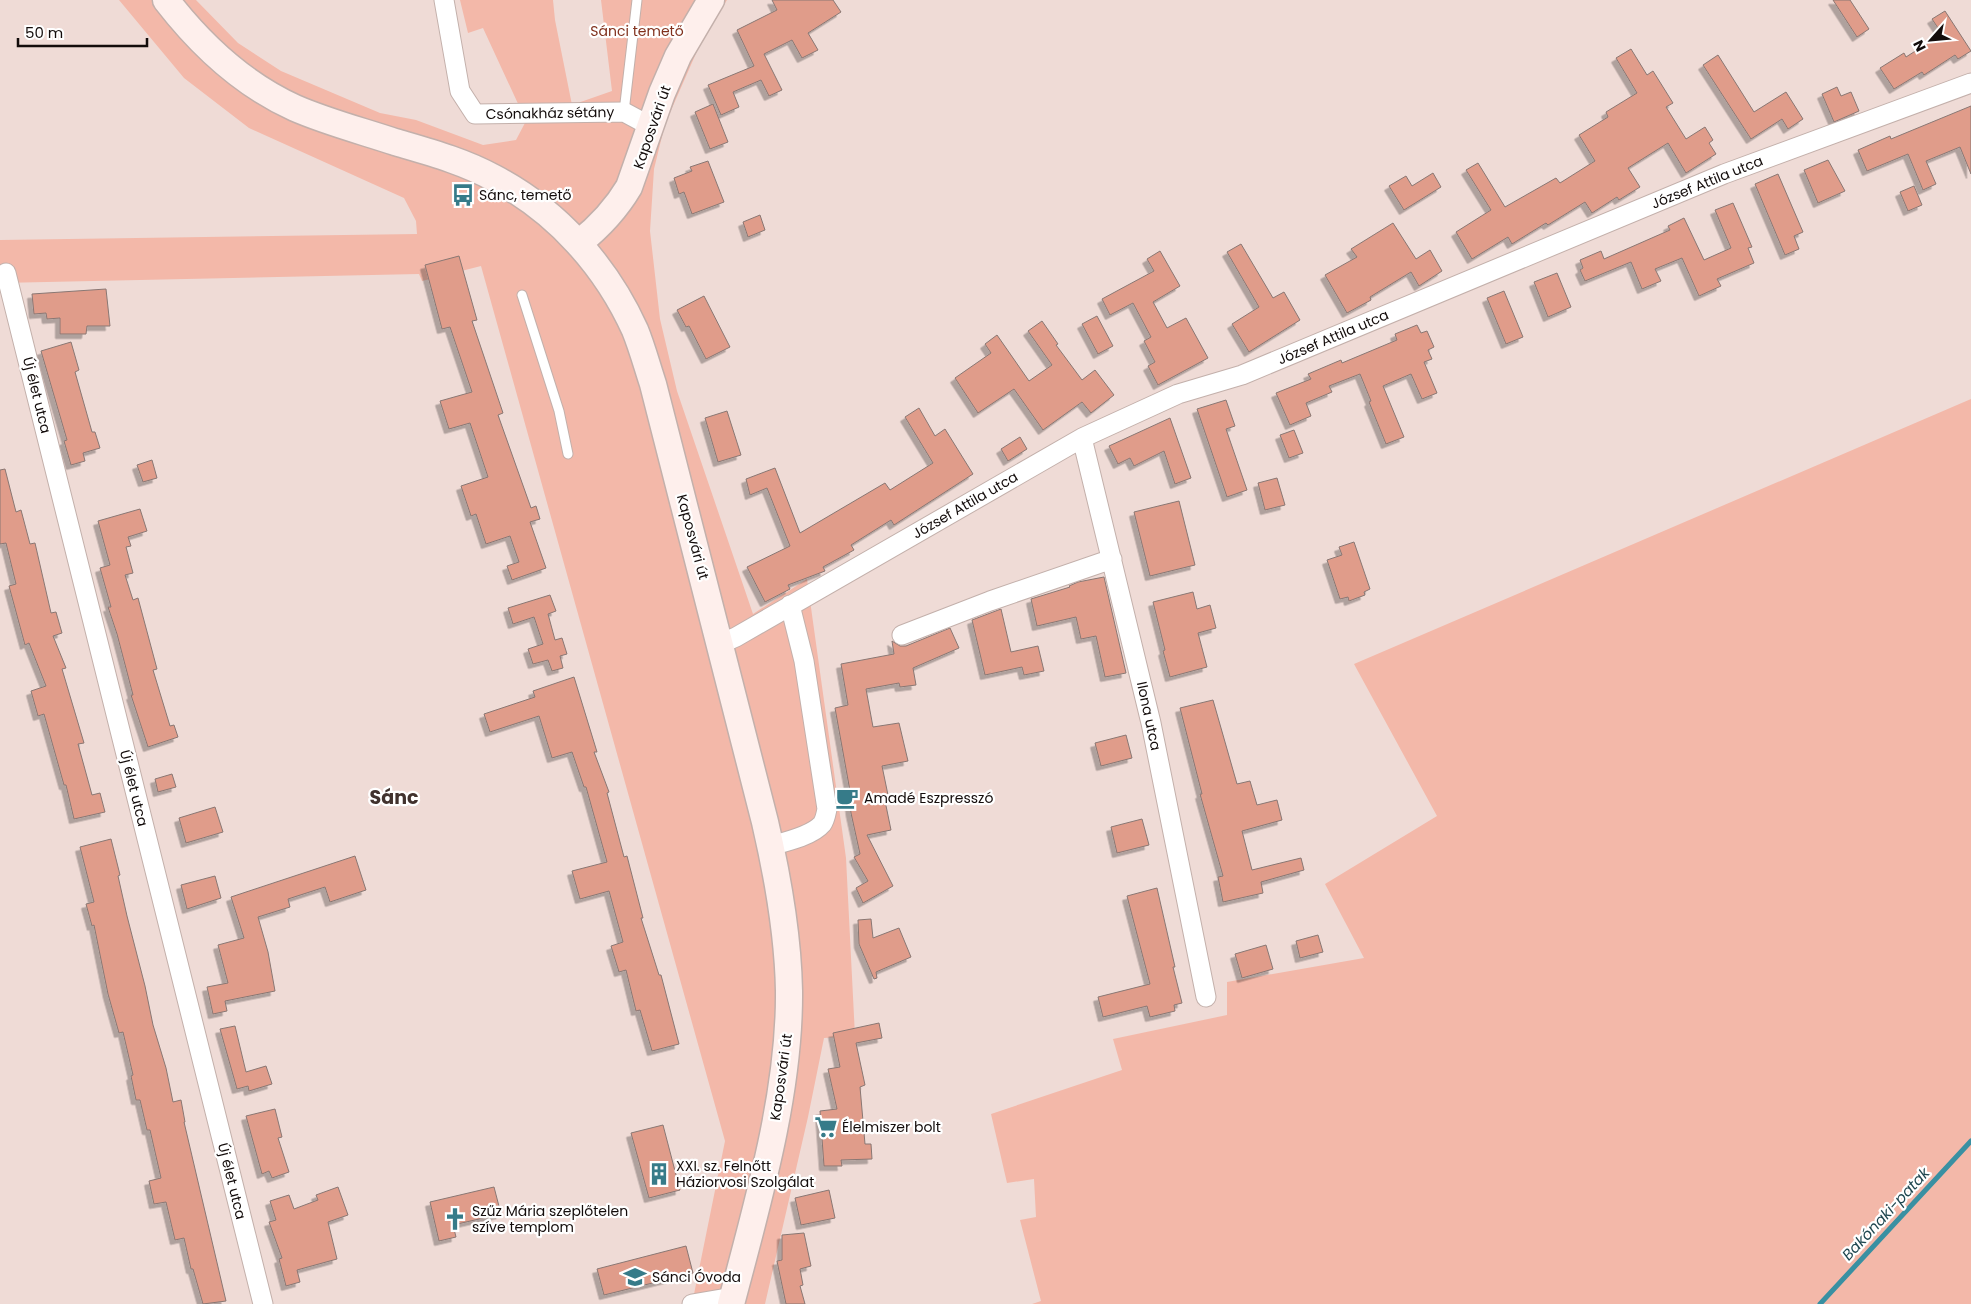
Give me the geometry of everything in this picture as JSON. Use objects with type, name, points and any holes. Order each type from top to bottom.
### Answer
[{"type":"main road","name":"Kaposvári út","points":[[166,0],[215,54],[265,92],[318,117],[462,163],[524,195],[579,243],[617,296],[635,331],[653,384],[720,644],[770,846],[781,896],[785,933],[789,992],[786,1048],[771,1142],[732,1300]]},
{"type":"main road","name":"Kaposvári út","points":[[579,243],[598,227],[624,196],[635,174],[650,126],[678,56],[710,0]]},
{"type":"street","name":"Csónakház sétány","points":[[444,0],[460,91],[475,114],[624,112]]},
{"type":"street","name":"József Attila utca","points":[[720,644],[736,637],[1082,438],[1178,394],[1242,374],[1724,174],[1971,83]]},
{"type":"street","points":[[624,112],[650,126]]},
{"type":"street","name":"Új élet utca","points":[[6,273],[263,1304]]},
{"type":"street","name":"Ilona utca","points":[[1082,438],[1151,723],[1206,997]]},
{"type":"street","points":[[902,635],[990,601],[1112,559]]},
{"type":"street","points":[[770,846],[812,831],[821,824],[827,809],[804,661],[790,605]]},
{"type":"street","points":[[692,1304],[732,1300]]},
{"type":"lane","points":[[624,112],[637,0]]},
{"type":"lane","points":[[522,295],[559,411],[568,454]]},
{"type":"green space","name":"Sánci temető","points":[[119,0],[196,0],[238,43],[281,71],[380,113],[416,120],[483,145],[516,140],[526,121],[483,28],[468,33],[460,0],[553,0],[555,20],[572,105],[612,91],[601,0],[727,0],[701,42],[665,124],[654,169],[650,231],[660,319],[677,391],[753,614],[807,579],[846,858],[855,1036],[824,1038],[765,1304],[692,1304],[725,1141],[481,266],[422,281],[419,274],[0,283],[0,240],[417,234],[416,221],[404,198],[249,128],[184,78]]},
{"type":"green space","points":[[1971,399],[1971,1304],[1032,1304],[1041,1301],[1020,1220],[1036,1217],[1034,1179],[1007,1183],[991,1114],[1122,1070],[1113,1039],[1227,1015],[1227,982],[1364,958],[1325,884],[1437,816],[1354,664]]},
{"type":"building","points":[[772,0],[833,0],[841,12],[808,33],[818,50],[802,58],[792,40],[764,54],[782,90],[769,96],[761,80],[733,92],[739,107],[721,115],[708,85],[754,66],[737,30],[777,10]]},
{"type":"building","points":[[1833,0],[1850,0],[1869,29],[1857,37]]},
{"type":"building","points":[[1945,11],[1971,51],[1958,59],[1955,55],[1924,75],[1922,72],[1894,89],[1880,68],[1904,53],[1906,57],[1942,34],[1932,19]]},
{"type":"building","points":[[1631,49],[1647,75],[1653,71],[1673,103],[1666,107],[1686,139],[1705,127],[1713,140],[1709,143],[1716,154],[1686,173],[1668,143],[1628,168],[1640,187],[1619,200],[1617,197],[1592,213],[1585,202],[1512,244],[1508,237],[1472,259],[1456,232],[1491,210],[1466,170],[1478,163],[1505,207],[1556,178],[1560,183],[1595,161],[1579,135],[1608,117],[1606,112],[1637,93],[1616,58]]},
{"type":"building","points":[[1718,55],[1754,112],[1786,92],[1803,119],[1788,129],[1782,119],[1751,139],[1703,65]]},
{"type":"building","points":[[1837,87],[1841,96],[1851,92],[1859,111],[1834,122],[1822,94]]},
{"type":"building","points":[[713,104],[728,142],[710,149],[695,112]]},
{"type":"building","points":[[1971,106],[1971,174],[1960,147],[1926,161],[1936,184],[1923,190],[1908,154],[1867,171],[1858,150],[1890,136],[1891,139]]},
{"type":"building","points":[[1828,160],[1845,191],[1818,203],[1804,170]]},
{"type":"building","points":[[708,161],[724,202],[692,214],[684,192],[679,194],[674,178],[692,171],[690,167]]},
{"type":"building","points":[[1433,173],[1441,187],[1404,210],[1389,186],[1406,176],[1412,186]]},
{"type":"building","points":[[1778,174],[1803,232],[1794,236],[1799,249],[1785,255],[1755,184]]},
{"type":"building","points":[[1914,186],[1922,205],[1908,211],[1900,192]]},
{"type":"building","points":[[1733,203],[1752,247],[1748,248],[1754,263],[1717,279],[1721,286],[1699,296],[1682,258],[1655,269],[1661,281],[1642,289],[1631,262],[1585,281],[1580,270],[1583,268],[1580,260],[1601,251],[1604,259],[1670,230],[1668,226],[1684,218],[1704,260],[1731,248],[1715,210]]},
{"type":"building","points":[[760,215],[765,230],[748,237],[743,222]]},
{"type":"building","points":[[1393,223],[1416,259],[1430,250],[1442,271],[1419,286],[1411,272],[1370,297],[1371,300],[1347,313],[1325,275],[1357,257],[1351,249]]},
{"type":"building","points":[[1241,244],[1273,298],[1284,292],[1300,320],[1249,352],[1232,324],[1259,307],[1227,252]]},
{"type":"building","points":[[1160,251],[1180,286],[1153,302],[1167,328],[1186,318],[1208,358],[1158,385],[1148,366],[1155,362],[1144,341],[1151,337],[1133,303],[1110,315],[1102,299],[1154,271],[1147,259]]},
{"type":"building","points":[[459,256],[477,320],[472,321],[503,413],[498,415],[531,508],[536,506],[540,519],[530,522],[546,568],[512,580],[507,566],[519,562],[510,536],[486,544],[476,514],[471,516],[461,486],[488,477],[470,423],[449,429],[440,401],[472,392],[450,327],[442,329],[425,265]]},
{"type":"building","points":[[1557,273],[1571,307],[1548,317],[1534,282]]},
{"type":"building","points":[[106,289],[110,326],[87,326],[86,334],[60,334],[60,318],[47,319],[46,313],[34,314],[32,294]]},
{"type":"building","points":[[1504,291],[1523,337],[1506,344],[1487,298]]},
{"type":"building","points":[[704,296],[730,347],[706,359],[689,326],[686,327],[677,310]]},
{"type":"building","points":[[1097,316],[1113,346],[1098,354],[1082,324]]},
{"type":"building","points":[[1042,321],[1058,344],[1056,345],[1082,380],[1095,370],[1114,395],[1091,413],[1082,402],[1043,430],[1014,389],[978,413],[955,378],[991,353],[985,344],[997,335],[1029,381],[1052,365],[1028,331]]},
{"type":"building","points":[[1417,325],[1421,333],[1427,331],[1434,347],[1428,350],[1432,359],[1424,362],[1437,393],[1422,399],[1411,374],[1383,386],[1404,437],[1386,444],[1360,374],[1329,386],[1332,392],[1306,403],[1311,416],[1290,425],[1276,393],[1311,379],[1308,374],[1341,360],[1342,363],[1397,340],[1395,334]]},
{"type":"building","points":[[71,342],[79,370],[75,372],[92,432],[95,432],[100,448],[83,453],[85,461],[71,465],[64,441],[67,440],[41,351]]},
{"type":"building","points":[[1226,400],[1235,426],[1226,429],[1247,490],[1227,497],[1197,409]]},
{"type":"building","points":[[919,408],[935,436],[945,429],[973,474],[894,525],[891,520],[851,545],[854,550],[823,567],[825,571],[788,585],[790,589],[765,602],[747,567],[790,546],[767,488],[750,495],[746,479],[775,468],[800,533],[885,483],[890,490],[933,463],[905,417]]},
{"type":"building","points":[[727,411],[741,455],[718,462],[705,418]]},
{"type":"building","points":[[1170,418],[1191,478],[1175,484],[1164,451],[1134,466],[1130,458],[1118,464],[1109,446]]},
{"type":"building","points":[[1294,430],[1303,453],[1289,458],[1280,435]]},
{"type":"building","points":[[1020,437],[1027,449],[1008,461],[1001,449]]},
{"type":"building","points":[[152,460],[157,478],[143,482],[137,465]]},
{"type":"building","points":[[5,469],[16,512],[21,510],[30,544],[35,543],[51,613],[56,612],[62,633],[53,636],[66,668],[62,669],[84,743],[78,744],[92,795],[100,793],[105,812],[74,819],[66,785],[64,785],[44,714],[38,716],[31,691],[46,686],[29,643],[25,645],[9,586],[16,584],[6,543],[0,544],[0,470]]},
{"type":"building","points":[[1277,478],[1285,505],[1265,510],[1258,483]]},
{"type":"building","points":[[1179,501],[1195,565],[1150,576],[1134,512]]},
{"type":"building","points":[[140,509],[147,531],[128,537],[131,546],[126,547],[133,573],[125,575],[133,600],[138,598],[157,669],[153,670],[170,726],[174,725],[178,737],[148,747],[131,695],[133,695],[108,607],[111,607],[100,568],[110,565],[98,521]]},
{"type":"building","points":[[1354,542],[1370,589],[1364,592],[1365,595],[1349,601],[1348,597],[1340,599],[1327,560],[1342,555],[1339,547]]},
{"type":"building","points":[[1104,577],[1126,673],[1105,677],[1096,636],[1081,639],[1076,617],[1037,626],[1031,599],[1070,587],[1078,582]]},
{"type":"building","points":[[1193,592],[1197,609],[1210,605],[1216,628],[1198,633],[1207,667],[1170,677],[1153,602]]},
{"type":"building","points":[[550,595],[556,611],[548,614],[555,640],[562,638],[567,654],[560,656],[563,668],[552,671],[548,660],[533,664],[528,649],[543,644],[534,617],[513,624],[508,608]]},
{"type":"building","points":[[1001,609],[1011,652],[1038,646],[1044,671],[1024,675],[1022,667],[985,675],[972,620]]},
{"type":"building","points":[[950,628],[959,648],[913,668],[916,685],[900,687],[899,683],[866,689],[873,727],[899,723],[908,761],[882,766],[888,795],[884,796],[891,830],[867,835],[893,886],[863,903],[856,888],[868,881],[854,857],[860,854],[851,813],[848,791],[850,791],[835,708],[848,705],[841,664],[894,654],[892,641],[900,646],[906,646]]},
{"type":"building","points":[[574,677],[597,752],[594,752],[609,792],[607,793],[624,857],[627,856],[643,918],[641,918],[659,975],[661,975],[679,1044],[652,1051],[640,1010],[636,1011],[626,970],[619,972],[611,946],[623,942],[609,891],[580,899],[572,871],[607,862],[586,787],[584,787],[572,752],[552,758],[539,716],[490,732],[484,714],[535,697],[533,691]]},
{"type":"building","points":[[1213,700],[1237,784],[1250,781],[1257,805],[1277,800],[1282,820],[1242,831],[1252,870],[1301,858],[1304,870],[1261,882],[1263,893],[1223,902],[1218,877],[1223,876],[1200,794],[1202,794],[1180,708]]},
{"type":"building","points":[[1126,735],[1132,758],[1101,766],[1095,743]]},
{"type":"building","points":[[172,774],[176,787],[158,792],[155,779]]},
{"type":"building","points":[[215,807],[223,832],[186,843],[179,818]]},
{"type":"building","points":[[1142,819],[1149,845],[1117,853],[1111,827]]},
{"type":"building","points":[[111,839],[127,916],[173,1102],[181,1100],[184,1122],[226,1301],[203,1304],[193,1269],[191,1269],[184,1238],[175,1240],[166,1202],[154,1204],[149,1181],[161,1178],[150,1130],[147,1130],[140,1100],[136,1100],[131,1076],[133,1075],[123,1032],[119,1033],[108,994],[94,925],[92,926],[86,904],[94,902],[80,847]]},
{"type":"building","points":[[355,856],[366,890],[330,902],[325,887],[288,899],[290,907],[258,917],[268,952],[275,991],[225,1001],[227,1011],[213,1014],[207,987],[228,983],[218,945],[244,938],[231,897]]},
{"type":"building","points":[[215,876],[221,898],[187,909],[181,885]]},
{"type":"building","points":[[1157,888],[1182,1003],[1174,1005],[1175,1011],[1150,1017],[1147,1006],[1103,1017],[1098,997],[1150,984],[1127,896]]},
{"type":"building","points":[[871,919],[873,938],[899,928],[911,957],[876,972],[877,978],[874,979],[859,944],[858,920]]},
{"type":"building","points":[[1318,935],[1323,952],[1300,958],[1296,941]]},
{"type":"building","points":[[1266,945],[1273,969],[1242,978],[1235,954]]},
{"type":"building","points":[[879,1023],[882,1038],[856,1043],[865,1085],[860,1087],[865,1144],[871,1144],[872,1159],[841,1160],[842,1166],[824,1166],[820,1111],[837,1109],[828,1069],[840,1067],[833,1033]]},
{"type":"building","points":[[235,1026],[246,1072],[266,1066],[272,1084],[249,1091],[248,1086],[237,1089],[220,1029]]},
{"type":"building","points":[[275,1109],[282,1137],[278,1138],[289,1172],[272,1178],[269,1171],[262,1174],[246,1116]]},
{"type":"building","name":"XXI. sz. Felnőtt Háziorvosi Szolgálat","points":[[663,1125],[680,1190],[649,1198],[631,1133]]},
{"type":"building","points":[[338,1187],[348,1215],[328,1222],[337,1259],[297,1270],[300,1282],[286,1286],[279,1259],[282,1258],[269,1222],[276,1220],[270,1201],[289,1195],[294,1209],[318,1200],[316,1195]]},
{"type":"building","name":"Szűz Mária szeplőtelen szíve templom","points":[[494,1187],[501,1214],[453,1225],[456,1237],[439,1241],[430,1202]]},
{"type":"building","points":[[829,1190],[835,1218],[801,1225],[795,1198]]},
{"type":"building","points":[[804,1233],[811,1266],[800,1269],[803,1285],[800,1286],[805,1304],[786,1304],[777,1261],[782,1260],[782,1235]]},
{"type":"building","points":[[686,1246],[693,1273],[604,1295],[597,1269]]},
{"type":"waterway","name":"Bakónaki-patak","points":[[1820,1304],[1971,1141]]},
{"type":"place","name":"Sánc, temető","points":[[463,195]]},
{"type":"place","name":"Amadé Eszpresszó","points":[[847,798]]},
{"type":"place","name":"Élelmiszer bolt","points":[[826,1127]]},
{"type":"place","name":"XXI. sz. Felnőtt Háziorvosi Szolgálat","points":[[659,1174]]},
{"type":"place","name":"Szűz Mária szeplőtelen szíve templom","points":[[455,1219]]},
{"type":"place","name":"Sánci Óvoda","points":[[635,1277]]},
{"type":"district","name":"Sánc","points":[[394,797]]}]
